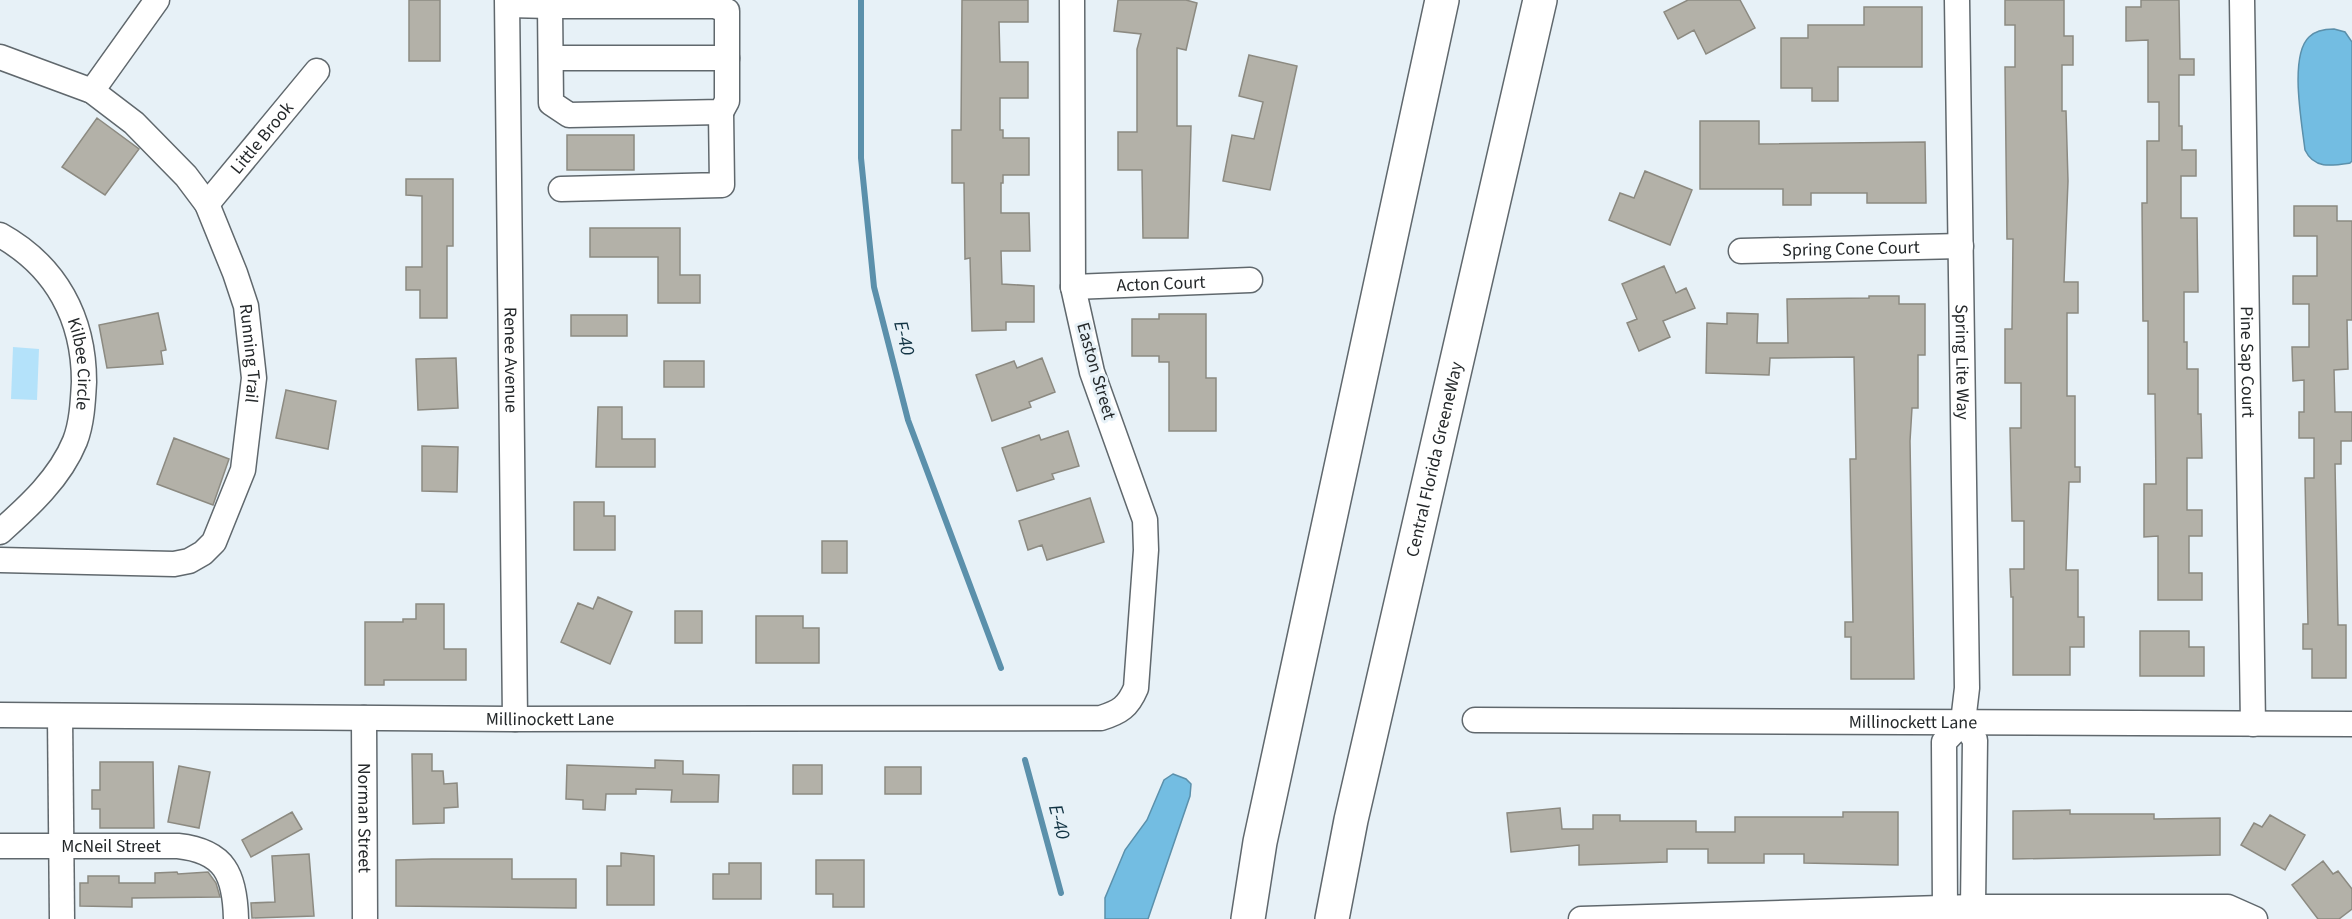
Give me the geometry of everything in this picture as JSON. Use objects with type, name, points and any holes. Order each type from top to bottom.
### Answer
[{"type":"highway","points":[[1248,919],[1260,842],[1442,0]]},
{"type":"highway","name":"Central Florida GreeneWay","points":[[1332,919],[1351,820],[1540,0]]},
{"type":"highway","points":[[1233,919],[1260,842]]},
{"type":"street","points":[[92,91],[157,0]]},
{"type":"street","name":"Easton Street","points":[[1072,0],[1073,287],[1092,372],[1145,520],[1146,550],[1136,688],[1129,703],[1120,712],[1101,718]]},
{"type":"street","name":"Spring Lite Way","points":[[1958,0],[1967,688],[1963,722]]},
{"type":"street","name":"Pine Sap Court","points":[[2242,0],[2253,724]]},
{"type":"street","points":[[507,3],[715,6],[727,11],[727,101],[721,112],[722,185],[561,189]]},
{"type":"street","name":"Renee Avenue","points":[[507,3],[515,719]]},
{"type":"street","points":[[551,3],[551,103],[569,116],[721,112]]},
{"type":"street","name":"Running Trail","points":[[0,57],[92,91],[113,105],[186,176],[207,204],[246,306],[254,378],[243,470],[214,542],[203,553],[189,561],[174,564],[0,560]]},
{"type":"street","points":[[551,58],[727,58]]},
{"type":"street","name":"Little Brook","points":[[207,204],[317,71]]},
{"type":"street","name":"Kilbee Circle","points":[[0,236],[16,245],[37,262],[64,294],[74,315],[84,368],[82,402],[75,441],[43,490],[0,532]]},
{"type":"street","name":"Spring Cone Court","points":[[1741,251],[1961,246]]},
{"type":"street","name":"Acton Court","points":[[1073,287],[1250,280]]},
{"type":"street","name":"Millinockett Lane","points":[[0,715],[515,719],[1101,718]]},
{"type":"street","points":[[60,716],[62,919]]},
{"type":"street","name":"Norman Street","points":[[364,718],[365,919]]},
{"type":"street","name":"Millinockett Lane","points":[[1474,720],[2352,724]]},
{"type":"street","points":[[1945,909],[1944,742],[1963,722],[1975,740],[1972,907]]},
{"type":"street","name":"McNeil Street","points":[[0,846],[61,848],[178,846],[201,849],[219,860],[230,876],[236,919]]},
{"type":"street","points":[[1581,919],[1711,917],[1972,907],[2228,907],[2256,919]]},
{"type":"shaded area","points":[[2334,29],[2345,32],[2352,42],[2352,161],[2324,165],[2313,160],[2305,150],[2298,74],[2303,46],[2309,37],[2321,30]]},
{"type":"shaded area","points":[[13,347],[39,349],[37,400],[11,399]]},
{"type":"shaded area","points":[[1173,774],[1186,779],[1191,784],[1190,796],[1148,919],[1105,919],[1105,898],[1125,850],[1147,820],[1164,780]]},
{"type":"building","points":[[409,0],[440,0],[440,61],[409,61]]},
{"type":"building","points":[[962,0],[1028,0],[1028,22],[999,22],[1000,62],[1028,62],[1028,98],[1000,98],[1000,130],[1003,130],[1003,138],[1029,138],[1029,175],[1003,175],[1001,213],[1029,213],[1030,251],[1001,251],[1002,284],[1034,286],[1034,322],[1006,322],[1006,330],[972,331],[970,258],[965,259],[964,183],[952,183],[952,130],[961,130]]},
{"type":"building","points":[[1118,0],[1186,0],[1197,3],[1186,50],[1177,48],[1177,126],[1191,126],[1188,238],[1143,238],[1142,170],[1118,170],[1118,132],[1137,132],[1137,49],[1141,34],[1114,31]]},
{"type":"building","points":[[1688,0],[1740,0],[1755,28],[1706,54],[1694,30],[1678,39],[1664,12]]},
{"type":"building","points":[[2005,0],[2064,0],[2064,36],[2073,36],[2073,65],[2062,65],[2062,111],[2066,111],[2068,181],[2064,282],[2078,282],[2078,313],[2067,313],[2067,396],[2075,396],[2075,467],[2080,467],[2080,482],[2069,482],[2066,570],[2078,570],[2078,617],[2084,617],[2084,647],[2070,647],[2070,675],[2013,675],[2013,597],[2011,597],[2010,569],[2024,569],[2024,521],[2012,521],[2010,428],[2021,428],[2021,383],[2005,383],[2005,329],[2012,329],[2013,239],[2007,239],[2005,67],[2015,67],[2015,25],[2005,25]]},
{"type":"building","points":[[2141,0],[2179,0],[2180,59],[2194,59],[2194,75],[2179,75],[2179,126],[2182,126],[2182,150],[2196,150],[2196,176],[2181,176],[2181,218],[2197,218],[2198,292],[2184,292],[2184,342],[2187,342],[2187,369],[2198,369],[2198,414],[2201,414],[2202,458],[2187,458],[2187,510],[2202,510],[2202,536],[2189,536],[2189,573],[2202,573],[2202,600],[2158,600],[2158,536],[2144,537],[2144,484],[2156,484],[2155,394],[2148,394],[2148,321],[2143,321],[2142,203],[2147,203],[2147,141],[2159,141],[2159,102],[2148,102],[2148,40],[2126,41],[2126,7],[2141,7]]},
{"type":"building","points":[[1864,7],[1922,7],[1922,67],[1838,67],[1838,101],[1812,101],[1812,88],[1781,88],[1781,38],[1808,38],[1808,25],[1864,25]]},
{"type":"building","points":[[1249,55],[1297,66],[1270,190],[1223,181],[1232,135],[1254,139],[1263,102],[1239,96]]},
{"type":"building","points":[[97,118],[139,149],[105,195],[62,167]]},
{"type":"building","points":[[1700,121],[1759,121],[1759,144],[1925,142],[1926,203],[1867,203],[1867,193],[1811,193],[1811,205],[1783,205],[1783,189],[1700,189]]},
{"type":"building","points":[[567,135],[634,135],[634,170],[567,170]]},
{"type":"building","points":[[1645,171],[1692,190],[1670,245],[1609,220],[1620,193],[1634,198]]},
{"type":"building","points":[[406,179],[453,179],[453,246],[447,246],[447,318],[420,318],[420,290],[406,290],[406,267],[422,267],[422,196],[406,195]]},
{"type":"building","points":[[2294,206],[2337,206],[2337,221],[2352,221],[2352,320],[2347,320],[2348,369],[2334,370],[2335,412],[2352,412],[2352,441],[2341,441],[2341,464],[2335,464],[2338,625],[2346,625],[2346,678],[2312,678],[2312,649],[2303,649],[2303,624],[2308,624],[2305,478],[2314,478],[2314,438],[2299,438],[2299,412],[2304,412],[2304,380],[2293,381],[2292,347],[2309,347],[2309,304],[2293,304],[2293,276],[2317,276],[2317,236],[2294,236]]},
{"type":"building","points":[[590,228],[680,228],[680,275],[700,275],[700,303],[658,303],[658,257],[590,257]]},
{"type":"building","points":[[1664,266],[1676,293],[1686,288],[1695,308],[1663,321],[1670,337],[1639,351],[1627,323],[1637,319],[1622,284]]},
{"type":"building","points":[[1869,296],[1899,296],[1899,304],[1925,304],[1925,355],[1918,355],[1918,408],[1912,408],[1910,441],[1914,679],[1851,679],[1851,637],[1845,637],[1845,622],[1853,622],[1850,459],[1856,459],[1854,357],[1770,358],[1769,375],[1706,373],[1707,323],[1727,324],[1727,313],[1758,314],[1757,343],[1788,343],[1787,299],[1869,298]]},
{"type":"building","points":[[158,313],[166,350],[161,351],[163,364],[107,368],[99,325]]},
{"type":"building","points":[[1159,314],[1206,314],[1206,378],[1216,378],[1216,431],[1169,431],[1169,362],[1159,362],[1159,356],[1132,356],[1132,319],[1159,319]]},
{"type":"building","points":[[571,315],[627,315],[627,336],[571,336]]},
{"type":"building","points":[[456,358],[458,408],[418,410],[416,359]]},
{"type":"building","points":[[1042,358],[1055,392],[1029,402],[1031,407],[992,421],[976,375],[1014,361],[1017,368]]},
{"type":"building","points":[[664,361],[704,361],[704,387],[664,387]]},
{"type":"building","points":[[286,390],[336,401],[328,449],[276,438]]},
{"type":"building","points":[[598,407],[622,407],[622,439],[655,439],[655,467],[596,467]]},
{"type":"building","points":[[1068,431],[1079,466],[1052,474],[1054,479],[1017,491],[1002,448],[1039,435],[1041,440]]},
{"type":"building","points":[[174,438],[229,459],[213,505],[157,484]]},
{"type":"building","points":[[422,446],[458,447],[457,492],[422,491]]},
{"type":"building","points":[[1090,498],[1104,542],[1047,560],[1042,545],[1028,550],[1019,521]]},
{"type":"building","points":[[574,502],[604,502],[604,516],[615,516],[615,550],[574,550]]},
{"type":"building","points":[[822,541],[847,541],[847,573],[822,573]]},
{"type":"building","points":[[598,597],[632,612],[610,664],[561,642],[578,603],[593,609]]},
{"type":"building","points":[[416,604],[444,604],[444,649],[466,649],[466,680],[384,680],[384,685],[365,685],[365,622],[403,622],[403,619],[416,619]]},
{"type":"building","points":[[675,611],[702,611],[702,643],[675,643]]},
{"type":"building","points":[[756,616],[803,616],[803,628],[819,628],[819,663],[756,663]]},
{"type":"building","points":[[2140,631],[2189,631],[2189,647],[2204,647],[2204,676],[2140,676]]},
{"type":"building","points":[[412,754],[432,754],[432,771],[443,771],[444,784],[457,783],[458,807],[444,808],[444,823],[413,824]]},
{"type":"building","points":[[655,760],[683,761],[683,774],[719,775],[718,802],[671,802],[672,790],[636,789],[636,794],[606,794],[605,810],[583,809],[583,800],[566,799],[567,765],[655,768]]},
{"type":"building","points":[[100,762],[153,762],[154,828],[100,828],[100,809],[92,809],[92,790],[100,790]]},
{"type":"building","points":[[793,765],[822,765],[822,794],[793,794]]},
{"type":"building","points":[[179,766],[210,772],[199,828],[168,822]]},
{"type":"building","points":[[885,767],[921,767],[921,794],[885,794]]},
{"type":"building","points":[[1560,808],[1562,829],[1593,829],[1593,815],[1620,815],[1620,821],[1696,821],[1696,832],[1735,832],[1735,817],[1843,817],[1843,812],[1898,812],[1898,865],[1804,863],[1804,854],[1764,854],[1764,863],[1708,863],[1708,849],[1667,849],[1667,862],[1579,865],[1579,845],[1511,852],[1507,813]]},
{"type":"building","points":[[2070,810],[2070,814],[2154,814],[2154,819],[2220,818],[2220,855],[2013,859],[2013,811]]},
{"type":"building","points":[[292,812],[302,829],[251,857],[242,840]]},
{"type":"building","points":[[2270,815],[2305,835],[2285,870],[2241,845],[2254,823],[2262,827]]},
{"type":"building","points":[[621,853],[654,856],[654,905],[607,905],[607,866],[621,866]]},
{"type":"building","points":[[309,854],[314,916],[252,918],[251,903],[275,902],[272,856]]},
{"type":"building","points":[[512,859],[512,879],[576,879],[576,908],[396,906],[396,860]]},
{"type":"building","points":[[816,860],[864,860],[864,907],[833,907],[833,894],[816,894]]},
{"type":"building","points":[[2323,861],[2333,874],[2338,871],[2352,889],[2352,909],[2339,919],[2318,919],[2292,885]]},
{"type":"building","points":[[729,863],[761,863],[761,899],[713,899],[713,874],[729,874]]},
{"type":"building","points":[[177,872],[178,874],[208,872],[216,883],[220,897],[132,898],[132,907],[80,906],[80,883],[88,883],[88,876],[119,876],[119,883],[155,883],[155,873]]},
{"type":"waterway","name":"E-40","points":[[861,0],[861,158],[874,287],[908,420],[1001,668]]},
{"type":"waterway","name":"E-40","points":[[1025,760],[1061,893]]}]
